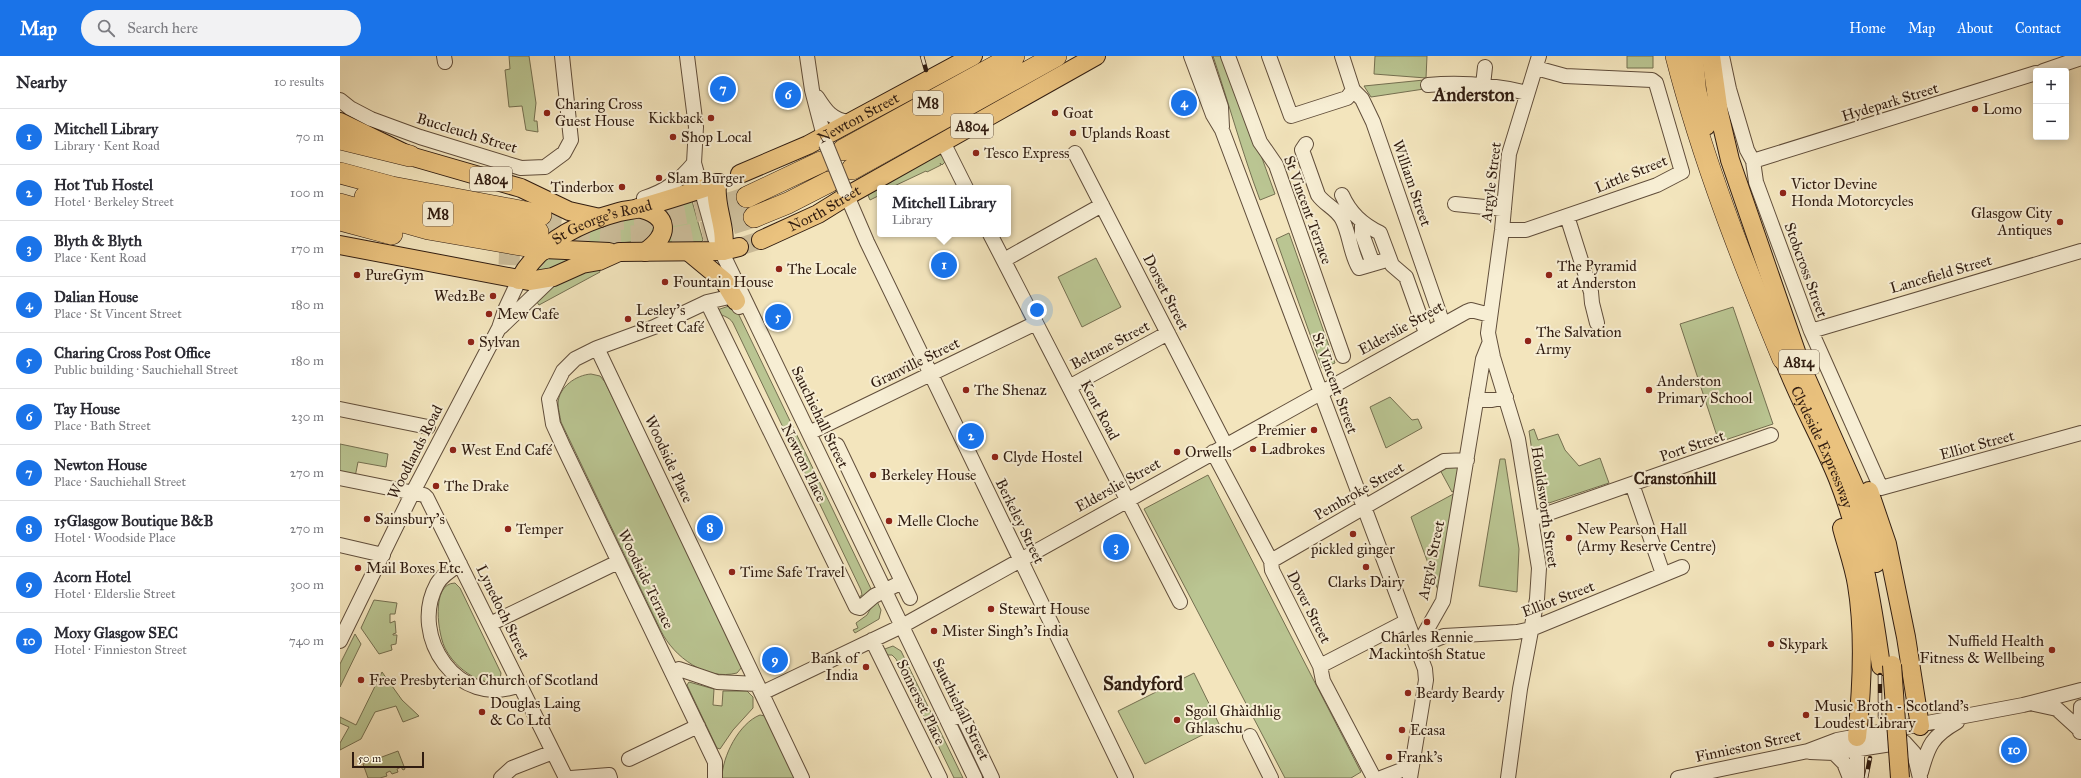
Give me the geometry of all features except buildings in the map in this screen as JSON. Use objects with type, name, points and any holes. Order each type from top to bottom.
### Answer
[{"type":"highway","name":"M8","points":[[748,197],[828,148],[1014,56]]},
{"type":"highway","name":"M8","points":[[852,169],[1056,56]]},
{"type":"highway","points":[[1676,56],[1700,140],[1737,247],[1792,363]]},
{"type":"highway","points":[[340,139],[410,156]]},
{"type":"highway","points":[[340,163],[462,201]]},
{"type":"highway","name":"M8","points":[[340,173],[392,188],[462,201],[538,240]]},
{"type":"highway","name":"M8","points":[[340,190],[479,223],[538,240]]},
{"type":"highway","points":[[754,217],[788,203],[840,190]]},
{"type":"highway","points":[[340,204],[428,229],[538,240]]},
{"type":"highway","points":[[343,222],[398,235],[499,254]]},
{"type":"main road","name":"Newton Street","points":[[740,174],[828,148],[849,122],[953,62],[973,56]]},
{"type":"main road","name":"North Street","points":[[761,240],[818,214],[840,190],[943,142],[1096,56]]},
{"type":"main road","name":"Clydeside Expressway","points":[[1694,56],[1697,90],[1707,130],[1792,363],[1850,473],[1866,517],[1878,571],[1886,666],[1900,778]]},
{"type":"main road","name":"Clydeside Expressway","points":[[1711,56],[1719,113],[1730,160],[1792,363],[1795,388],[1838,478],[1863,555],[1886,666],[1889,778]]},
{"type":"main road","name":"A804","points":[[340,122],[410,156],[521,188],[569,211],[600,218]]},
{"type":"main road","points":[[712,185],[723,224],[724,240],[731,249]]},
{"type":"main road","name":"St George's Road","points":[[519,280],[538,240],[600,218],[712,185]]},
{"type":"main road","points":[[630,210],[657,215],[661,219],[663,227],[661,237],[645,252]]},
{"type":"main road","points":[[538,240],[619,252]]},
{"type":"main road","name":"St George's Road","points":[[340,245],[519,280],[535,281],[553,277],[576,267],[599,261],[619,252],[689,252],[731,249]]},
{"type":"main road","points":[[689,252],[724,281],[736,301]]},
{"type":"main road","points":[[1792,363],[1862,476],[1876,509],[1887,544],[1906,637],[1920,726]]},
{"type":"main road","points":[[1795,388],[1831,488],[1857,584],[1861,658],[1857,743]]},
{"type":"street","name":"Buccleuch Street","points":[[340,100],[350,108],[371,119],[420,137],[521,168],[545,167],[551,164],[568,148],[571,140],[562,56]]},
{"type":"street","points":[[630,210],[636,201],[667,190],[681,178],[694,163],[696,127],[687,56]]},
{"type":"street","name":"Berkeley Street","points":[[807,56],[812,90],[840,190],[867,242],[1126,778]]},
{"type":"street","name":"St Vincent Street","points":[[1191,56],[1213,115],[1222,130],[1363,508],[1417,647]]},
{"type":"street","name":"St Vincent Street","points":[[1204,56],[1221,107],[1222,130]]},
{"type":"street","name":"St Vincent Terrace","points":[[1228,56],[1260,142],[1276,165],[1343,356]]},
{"type":"street","points":[[1269,56],[1291,116],[1347,98],[1353,90]]},
{"type":"street","name":"William Street","points":[[1342,56],[1353,90],[1362,99],[1373,122],[1443,324]]},
{"type":"street","name":"Stobcross Street","points":[[1722,56],[1729,89],[1747,150],[1753,161],[1756,182],[1811,331],[1881,488]]},
{"type":"street","points":[[2052,68],[2081,58]]},
{"type":"street","name":"Little Street","points":[[1502,230],[1526,230],[1657,185],[1682,172],[1656,83],[1648,79],[1617,80],[1606,77],[1565,76],[1538,62]]},
{"type":"street","name":"Argyle Street","points":[[1490,315],[1502,230],[1509,154],[1538,62]]},
{"type":"street","points":[[1483,86],[1485,67]]},
{"type":"street","name":"Hydepark Street","points":[[1753,161],[2033,74]]},
{"type":"street","points":[[1428,85],[1446,84],[1483,86],[1527,93]]},
{"type":"street","points":[[812,90],[831,117],[839,121],[849,122]]},
{"type":"street","points":[[943,142],[964,185]]},
{"type":"street","points":[[1306,144],[1302,150],[1318,194],[1322,201],[1335,209],[1342,220],[1359,268],[1380,255]]},
{"type":"street","name":"Dorset Street","points":[[1075,154],[1226,446]]},
{"type":"street","points":[[694,163],[712,185]]},
{"type":"street","points":[[1342,194],[1352,212],[1362,223],[1380,233],[1380,255]]},
{"type":"street","points":[[1455,204],[1504,209]]},
{"type":"street","points":[[1004,260],[1102,206]]},
{"type":"street","points":[[1567,216],[1591,292],[1597,323]]},
{"type":"street","points":[[1362,223],[1362,234],[1380,255],[1406,277],[1426,333]]},
{"type":"street","name":"Kent Road","points":[[992,237],[1180,602]]},
{"type":"street","name":"Sauchiehall Street","points":[[731,249],[796,406],[975,778]]},
{"type":"street","name":"Lancefield Street","points":[[1811,331],[2081,251]]},
{"type":"street","points":[[499,328],[553,277]]},
{"type":"street","name":"Woodlands Road","points":[[340,641],[413,492],[499,328],[504,310],[519,280]]},
{"type":"street","name":"Woodside Terrace","points":[[715,778],[715,762],[563,446],[550,412],[551,393],[563,371],[571,362],[597,348],[654,327],[706,302],[729,297],[736,301]]},
{"type":"street","points":[[736,301],[778,388],[796,406]]},
{"type":"street","name":"Newton Place","points":[[706,302],[856,607],[859,609],[863,607],[872,598],[885,591]]},
{"type":"street","name":"Elderslie Street","points":[[759,688],[902,626],[1443,324],[1471,310],[1490,315]]},
{"type":"street","name":"Houldsworth Street","points":[[1490,315],[1489,344],[1518,439],[1539,568],[1537,599],[1520,688],[1508,778]]},
{"type":"street","name":"Granville Street","points":[[809,433],[1036,323]]},
{"type":"street","name":"Beltane Street","points":[[1069,387],[1168,334]]},
{"type":"street","name":"Argyle Street","points":[[1417,647],[1443,601],[1483,359],[1489,344]]},
{"type":"street","name":"Woodside Place","points":[[597,348],[802,778]]},
{"type":"street","points":[[1476,400],[1492,400],[1506,397]]},
{"type":"street","points":[[340,409],[428,427]]},
{"type":"street","name":"Elliot Street","points":[[1881,488],[2081,434]]},
{"type":"street","name":"Port Street","points":[[1532,519],[1771,435]]},
{"type":"street","points":[[824,465],[839,451],[910,598]]},
{"type":"street","name":"Dover Street","points":[[1213,452],[1271,561],[1272,570],[1320,666],[1323,681],[1380,777]]},
{"type":"street","name":"Pembroke Street","points":[[1271,561],[1444,461],[1467,460]]},
{"type":"street","name":"Lynedoch Street","points":[[340,478],[413,492],[424,495],[428,498],[566,778]]},
{"type":"street","points":[[1632,484],[1663,574]]},
{"type":"street","points":[[342,546],[383,555]]},
{"type":"street","points":[[490,624],[618,562]]},
{"type":"street","points":[[460,564],[440,580],[430,605],[429,624],[436,650],[452,671],[471,685],[481,688],[500,690],[519,684]]},
{"type":"street","name":"Elliot Street","points":[[1417,647],[1444,636],[1517,632],[1531,629],[1682,567]]},
{"type":"street","points":[[885,591],[902,582]]},
{"type":"street","points":[[1320,666],[1407,621]]},
{"type":"street","name":"Somerset Place","points":[[872,640],[940,778]]},
{"type":"street","points":[[1380,777],[1411,772],[1426,680],[1425,669],[1417,647]]},
{"type":"street","points":[[673,672],[679,669],[717,682],[759,688]]},
{"type":"street","name":"Finnieston Street","points":[[1678,778],[1720,774],[1808,751],[1828,742],[1857,743],[1920,726],[2032,703],[2081,690]]},
{"type":"street","points":[[2032,703],[2057,709],[2080,732]]},
{"type":"street","points":[[2080,732],[2081,707]]},
{"type":"street","points":[[947,720],[962,715],[992,778]]},
{"type":"street","points":[[1920,776],[1926,750],[1933,739],[1945,729],[1967,717]]},
{"type":"street","points":[[629,759],[698,726]]},
{"type":"street","points":[[1250,736],[1272,778]]},
{"type":"street","points":[[1808,751],[1834,753],[1857,743],[1904,742],[1914,753],[1920,776]]},
{"type":"street","points":[[1857,743],[1857,778]]},
{"type":"street","points":[[498,778],[502,778],[512,768],[518,771],[553,752]]},
{"type":"street","points":[[1834,753],[1844,763],[1850,778]]},
{"type":"street","points":[[571,778],[609,777]]},
{"type":"green space","points":[[509,56],[529,56],[536,103],[534,121],[537,121],[538,132],[526,130],[522,106],[509,107],[505,70],[510,69]]},
{"type":"green space","points":[[1213,56],[1225,56],[1275,194],[1260,200],[1241,146]]},
{"type":"green space","points":[[1375,56],[1427,56],[1426,78],[1374,74]]},
{"type":"green space","points":[[1627,56],[1653,56],[1653,68],[1627,68]]},
{"type":"green space","points":[[1424,80],[1424,89],[1371,97],[1364,86]]},
{"type":"green space","points":[[939,154],[947,160],[942,165],[940,163],[941,165],[896,185],[878,185]]},
{"type":"green space","points":[[877,185],[877,196],[870,200],[866,191]]},
{"type":"green space","points":[[692,201],[703,240],[701,242],[665,242],[660,209]]},
{"type":"green space","points":[[634,217],[647,217],[656,229],[648,240],[611,244],[570,243],[570,240],[592,230]]},
{"type":"green space","points":[[1289,233],[1335,363],[1322,368],[1276,239]]},
{"type":"green space","points":[[546,256],[573,260],[534,274],[540,262]]},
{"type":"green space","points":[[1096,258],[1121,307],[1082,327],[1058,277]]},
{"type":"green space","points":[[599,269],[600,272],[539,305],[534,298],[576,274]]},
{"type":"green space","points":[[729,306],[738,313],[873,593],[862,602],[859,597],[862,595],[861,590],[733,323],[727,317],[714,311]]},
{"type":"green space","points":[[1733,307],[1773,424],[1719,442],[1680,324]]},
{"type":"green space","points":[[591,374],[600,376],[605,382],[738,656],[742,667],[737,673],[725,675],[703,670],[692,665],[674,650],[661,631],[561,422],[558,403],[561,392],[574,379]]},
{"type":"green space","points":[[1390,397],[1412,420],[1418,419],[1422,428],[1386,448],[1370,407]]},
{"type":"green space","points":[[1534,429],[1538,440],[1558,434],[1565,450],[1579,466],[1600,458],[1609,483],[1549,503],[1544,499],[1539,499],[1529,431]]},
{"type":"green space","points":[[340,444],[388,454],[386,467],[358,462],[355,477],[340,474]]},
{"type":"green space","points":[[1500,459],[1505,459],[1519,549],[1517,592],[1479,586]]},
{"type":"green space","points":[[1445,465],[1462,467],[1458,488],[1452,492],[1439,468]]},
{"type":"green space","points":[[1208,475],[1361,772],[1351,778],[1285,778],[1144,509]]},
{"type":"green space","points":[[1457,492],[1439,593],[1411,517]]},
{"type":"green space","points":[[455,583],[460,588],[501,673],[500,680],[497,682],[491,683],[477,679],[459,667],[446,650],[443,643],[439,623],[439,601],[442,592],[447,585]]},
{"type":"green space","points":[[876,599],[881,610],[879,619],[855,633],[853,630],[858,628],[856,623],[867,615]]},
{"type":"green space","points":[[374,600],[397,603],[395,614],[390,614],[390,623],[395,621],[396,633],[393,635],[397,635],[396,644],[391,645],[392,650],[379,654],[361,628]]},
{"type":"green space","points":[[355,634],[361,644],[340,687],[340,664]]},
{"type":"green space","points":[[893,646],[901,651],[963,778],[954,778],[896,659],[892,655],[887,655],[882,650]]},
{"type":"green space","points":[[382,672],[402,700],[419,716],[403,722],[396,706],[375,712],[361,739],[340,750],[340,743],[349,727],[340,723],[340,717],[356,725]]},
{"type":"green space","points":[[1194,673],[1220,726],[1145,764],[1118,711]]},
{"type":"green space","points":[[689,682],[714,689],[713,705],[722,706],[723,691],[747,691],[753,697],[753,708],[733,730],[720,749],[717,748],[687,685]]},
{"type":"green space","points":[[760,715],[765,716],[795,778],[722,778],[725,760],[733,742],[745,725]]},
{"type":"green space","points":[[398,751],[405,769],[403,770],[401,767],[397,769],[398,772],[392,774],[390,771],[386,773],[387,776],[380,778],[368,778],[363,764]]},
{"type":"tunnel","points":[[541,215],[594,219],[671,216],[721,205],[747,197]]},
{"type":"tunnel","points":[[641,244],[710,231],[754,217]]},
{"type":"tunnel","points":[[538,232],[604,237],[656,235]]},
{"type":"tunnel","points":[[739,247],[761,240]]},
{"type":"tunnel","points":[[499,254],[544,256]]},
{"type":"railway","points":[[922,56],[926,70]]},
{"type":"railway","points":[[1880,675],[1880,717]]},
{"type":"railway","points":[[1866,778],[1870,758]]},
{"type":"place","name":"Newton House","points":[[723,89]]},
{"type":"place","name":"Tay House","points":[[788,95]]},
{"type":"place","name":"Dalian House","points":[[1184,103]]},
{"type":"place","name":"Lomo","points":[[1975,109]]},
{"type":"place","name":"Charing Cross Guest House","points":[[547,113]]},
{"type":"place","name":"Goat","points":[[1055,113]]},
{"type":"place","name":"Kickback","points":[[711,118]]},
{"type":"place","name":"Uplands Roast","points":[[1073,133]]},
{"type":"place","name":"Shop Local","points":[[673,137]]},
{"type":"place","name":"Tesco Express","points":[[976,153]]},
{"type":"place","name":"Slam Burger","points":[[659,178]]},
{"type":"place","name":"Tinderbox","points":[[622,187]]},
{"type":"place","name":"Victor Devine Honda Motorcycles","points":[[1783,193]]},
{"type":"place","name":"Glasgow City Antiques","points":[[2060,222]]},
{"type":"place","name":"Mitchell Library","points":[[944,265]]},
{"type":"place","name":"The Locale","points":[[779,269]]},
{"type":"place","name":"PureGym","points":[[357,275]]},
{"type":"place","name":"The Pyramid at Anderston","points":[[1549,275]]},
{"type":"place","name":"Fountain House","points":[[665,282]]},
{"type":"place","name":"Wed2Be","points":[[493,296]]},
{"type":"place","name":"Mew Cafe","points":[[489,314]]},
{"type":"place","name":"Charing Cross Post Office","points":[[778,317]]},
{"type":"place","name":"Lesley’s Street Café","points":[[628,319]]},
{"type":"place","name":"The Salvation Army","points":[[1528,341]]},
{"type":"place","name":"Sylvan","points":[[471,342]]},
{"type":"place","name":"The Shenaz","points":[[966,390]]},
{"type":"place","name":"Anderston Primary School","points":[[1649,390]]},
{"type":"place","name":"Premier","points":[[1314,430]]},
{"type":"place","name":"Hot Tub Hostel","points":[[971,436]]},
{"type":"place","name":"Ladbrokes","points":[[1253,449]]},
{"type":"place","name":"West End Café","points":[[453,450]]},
{"type":"place","name":"Orwells","points":[[1177,452]]},
{"type":"place","name":"Clyde Hostel","points":[[995,457]]},
{"type":"place","name":"Berkeley House","points":[[873,475]]},
{"type":"place","name":"The Drake","points":[[436,486]]},
{"type":"place","name":"Sainsbury's","points":[[367,519]]},
{"type":"place","name":"Melle Cloche","points":[[889,521]]},
{"type":"place","name":"15Glasgow Boutique B&B","points":[[710,528]]},
{"type":"place","name":"Temper","points":[[508,529]]},
{"type":"place","name":"pickled ginger","points":[[1353,534]]},
{"type":"place","name":"New Pearson Hall (Army Reserve Centre)","points":[[1569,538]]},
{"type":"place","name":"Blyth & Blyth","points":[[1116,547]]},
{"type":"place","name":"Clarks Dairy","points":[[1366,567]]},
{"type":"place","name":"Mail Boxes Etc.","points":[[358,568]]},
{"type":"place","name":"Time Safe Travel","points":[[732,572]]},
{"type":"place","name":"Stewart House","points":[[991,609]]},
{"type":"place","name":"Charles Rennie Mackintosh Statue","points":[[1427,622]]},
{"type":"place","name":"Mister Singh's India","points":[[934,631]]},
{"type":"place","name":"Skypark","points":[[1771,644]]},
{"type":"place","name":"Nuffield Health Fitness & Wellbeing","points":[[2052,650]]},
{"type":"place","name":"Acorn Hotel","points":[[775,660]]},
{"type":"place","name":"Bank of India","points":[[866,667]]},
{"type":"place","name":"Free Presbyterian Church of Scotland","points":[[361,680]]},
{"type":"place","name":"Beardy Beardy","points":[[1408,693]]},
{"type":"place","name":"Douglas Laing & Co Ltd","points":[[482,712]]},
{"type":"place","name":"Music Broth - Scotland's Loudest Library","points":[[1806,715]]},
{"type":"place","name":"Sgoil Ghàidhlig Ghlaschu","points":[[1177,720]]},
{"type":"place","name":"Ecasa","points":[[1402,730]]},
{"type":"place","name":"Moxy Glasgow SEC","points":[[2014,750]]},
{"type":"place","name":"Frank's","points":[[1389,757]]},
{"type":"district","name":"Anderston","points":[[1474,94]]},
{"type":"district","name":"Cranstonhill","points":[[1675,478]]},
{"type":"district","name":"Sandyford","points":[[1143,683]]}]
